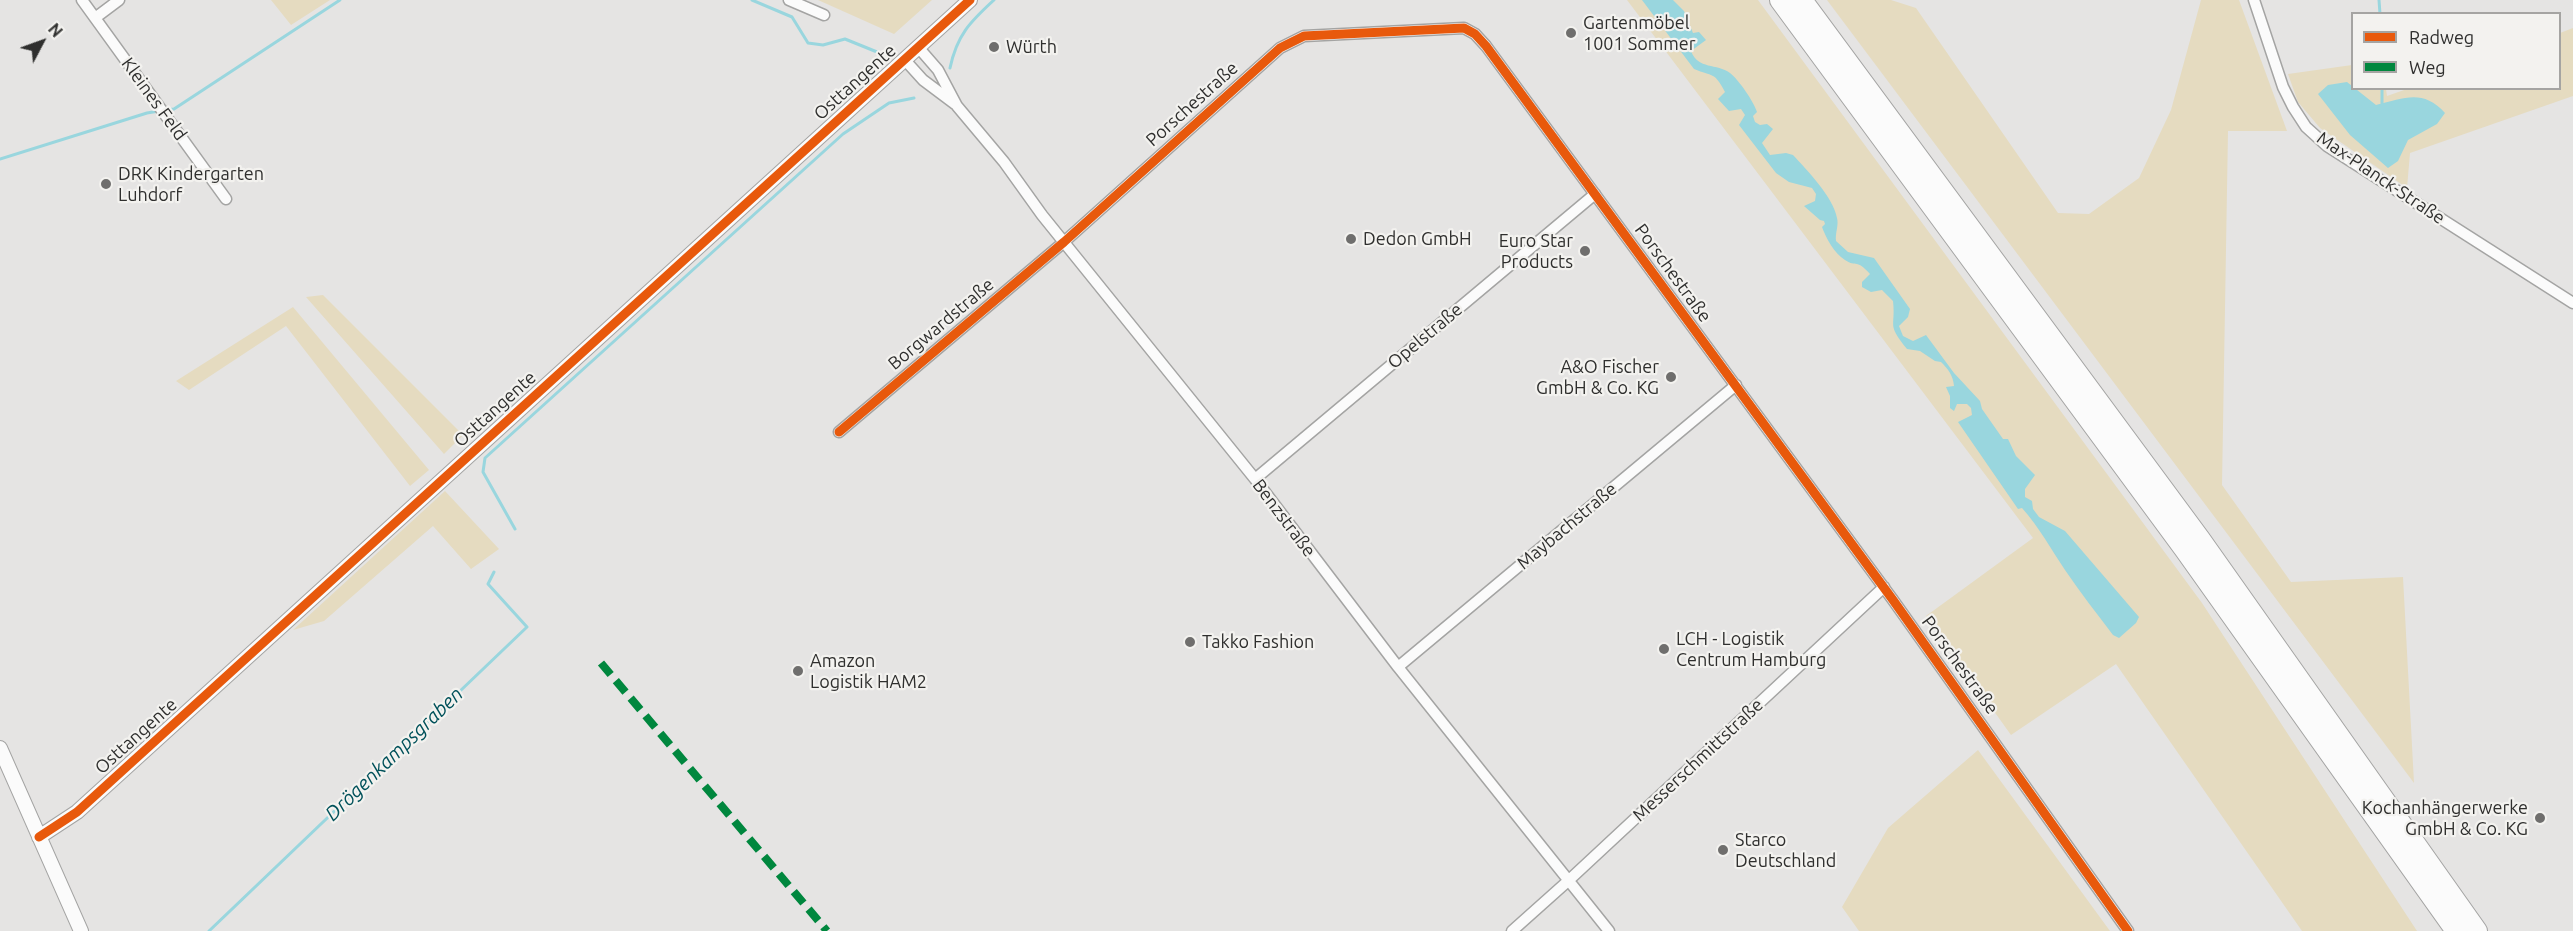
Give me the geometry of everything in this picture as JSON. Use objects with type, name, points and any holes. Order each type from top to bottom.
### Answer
[{"type":"highway","points":[[1780,0],[2166,524],[2456,931]]},
{"type":"highway","points":[[1802,0],[2200,539],[2477,931]]},
{"type":"street","name":"Kleines Feld","points":[[82,0],[226,199]]},
{"type":"street","points":[[95,18],[119,0]]},
{"type":"street","points":[[789,0],[824,15]]},
{"type":"street","name":"Osttangente","points":[[39,837],[77,812],[970,0]]},
{"type":"street","name":"Max-Planck-Straße","points":[[2254,0],[2283,87],[2306,127],[2327,146],[2573,303]]},
{"type":"street","name":"Porschestraße","points":[[1064,242],[1280,48],[1304,36],[1464,28],[1475,34],[1884,587],[2128,931]]},
{"type":"street","name":"Benzstraße","points":[[918,47],[938,70],[957,106],[1255,479],[1398,667],[1608,931]]},
{"type":"street","name":"Benzstraße","points":[[904,59],[923,80],[957,106]]},
{"type":"street","name":"Opelstraße","points":[[1255,479],[1595,194]]},
{"type":"street","name":"Borgwardstraße","points":[[839,432],[1064,242]]},
{"type":"street","name":"Maybachstraße","points":[[1398,667],[1736,385]]},
{"type":"street","name":"Messerschmittstraße","points":[[1512,931],[1884,587]]},
{"type":"street","points":[[0,748],[81,931]]},
{"type":"shaded area","points":[[271,0],[330,0],[291,25]]},
{"type":"shaded area","points":[[818,0],[932,0],[894,34]]},
{"type":"shaded area","points":[[1627,0],[1758,0],[2202,603],[2417,931],[2302,931],[2116,664],[2011,735],[1926,616],[2033,538]]},
{"type":"shaded area","points":[[1827,0],[1891,0],[1916,8],[2058,213],[2089,214],[2139,178],[2171,110],[2201,0],[2239,0],[2287,131],[2228,131],[2222,485],[2291,582],[2403,577],[2414,783]]},
{"type":"shaded area","points":[[2573,28],[2573,96],[2410,153],[2407,188],[2320,128],[2298,102],[2288,74],[2351,65],[2351,90],[2386,90],[2387,96],[2404,90],[2561,90],[2561,33]]},
{"type":"shaded area","points":[[323,295],[463,435],[444,454],[306,297]]},
{"type":"shaded area","points":[[293,307],[429,470],[410,486],[286,326],[189,390],[176,381]]},
{"type":"shaded area","points":[[445,491],[499,549],[471,569],[433,526],[324,621],[293,630]]},
{"type":"shaded area","points":[[1978,750],[2110,931],[1859,931],[1842,907],[1888,828]]},
{"type":"water","points":[[1642,0],[1673,0],[1684,11],[1693,33],[1699,32],[1706,40],[1691,51],[1694,57],[1703,64],[1725,70],[1734,76],[1746,91],[1757,112],[1753,116],[1755,122],[1760,125],[1767,124],[1773,129],[1762,143],[1770,155],[1786,153],[1793,155],[1819,184],[1835,210],[1836,241],[1848,252],[1874,258],[1910,309],[1908,317],[1899,326],[1903,336],[1913,341],[1926,335],[1954,373],[1980,401],[1982,409],[2003,439],[2008,439],[2016,456],[2035,475],[2025,489],[2025,497],[2032,501],[2033,509],[2039,517],[2065,531],[2139,617],[2136,623],[2119,638],[2113,635],[2083,595],[2028,515],[2022,508],[2018,509],[1958,422],[1972,415],[1971,408],[1967,404],[1957,404],[1954,411],[1950,408],[1950,396],[1946,387],[1954,386],[1948,370],[1941,362],[1935,361],[1920,351],[1907,349],[1894,330],[1893,301],[1882,290],[1871,292],[1862,287],[1862,282],[1870,274],[1862,266],[1849,262],[1837,253],[1822,227],[1825,224],[1824,221],[1804,206],[1815,201],[1816,194],[1812,188],[1789,182],[1776,173],[1739,125],[1745,115],[1741,109],[1729,111],[1718,99],[1725,92],[1718,81],[1694,69]]},
{"type":"water","points":[[2347,82],[2351,85],[2351,90],[2357,90],[2376,105],[2405,98],[2421,98],[2437,105],[2445,113],[2437,124],[2408,140],[2398,161],[2388,168],[2350,135],[2318,94],[2328,85]]},
{"type":"waterway","points":[[165,110],[174,109],[340,0]]},
{"type":"waterway","points":[[752,0],[792,17],[808,43],[823,45],[845,39],[882,54]]},
{"type":"waterway","points":[[950,68],[956,47],[966,30],[994,0]]},
{"type":"waterway","points":[[2379,0],[2380,12]]},
{"type":"waterway","points":[[2382,90],[2382,103]]},
{"type":"waterway","name":"Drögenkampsgraben","points":[[515,529],[483,472],[485,458],[843,134],[889,103],[914,98]]},
{"type":"waterway","points":[[0,159],[159,111]]},
{"type":"waterway","name":"Drögenkampsgraben","points":[[209,931],[527,627],[488,584],[494,572]]},
{"type":"marked path","points":[[601,663],[827,931]]},
{"type":"cycle path","points":[[39,837],[77,812],[970,0]]},
{"type":"cycle path","points":[[839,432],[1064,242],[1280,48],[1304,36],[1464,28],[1475,34],[1486,46],[1893,600],[2128,931]]},
{"type":"place","name":"Gartenmöbel 1001 Sommer","points":[[1571,33]]},
{"type":"place","name":"Würth","points":[[994,47]]},
{"type":"place","name":"DRK Kindergarten Luhdorf","points":[[106,184]]},
{"type":"place","name":"Dedon GmbH","points":[[1351,239]]},
{"type":"place","name":"Euro Star Products","points":[[1585,251]]},
{"type":"place","name":"A&O Fischer GmbH & Co. KG","points":[[1671,377]]},
{"type":"place","name":"Takko Fashion","points":[[1190,642]]},
{"type":"place","name":"LCH - Logistik Centrum Hamburg","points":[[1664,649]]},
{"type":"place","name":"Amazon Logistik HAM2","points":[[798,671]]},
{"type":"place","name":"Kochanhängerwerke GmbH & Co. KG","points":[[2540,818]]},
{"type":"place","name":"Starco Deutschland","points":[[1723,850]]}]
